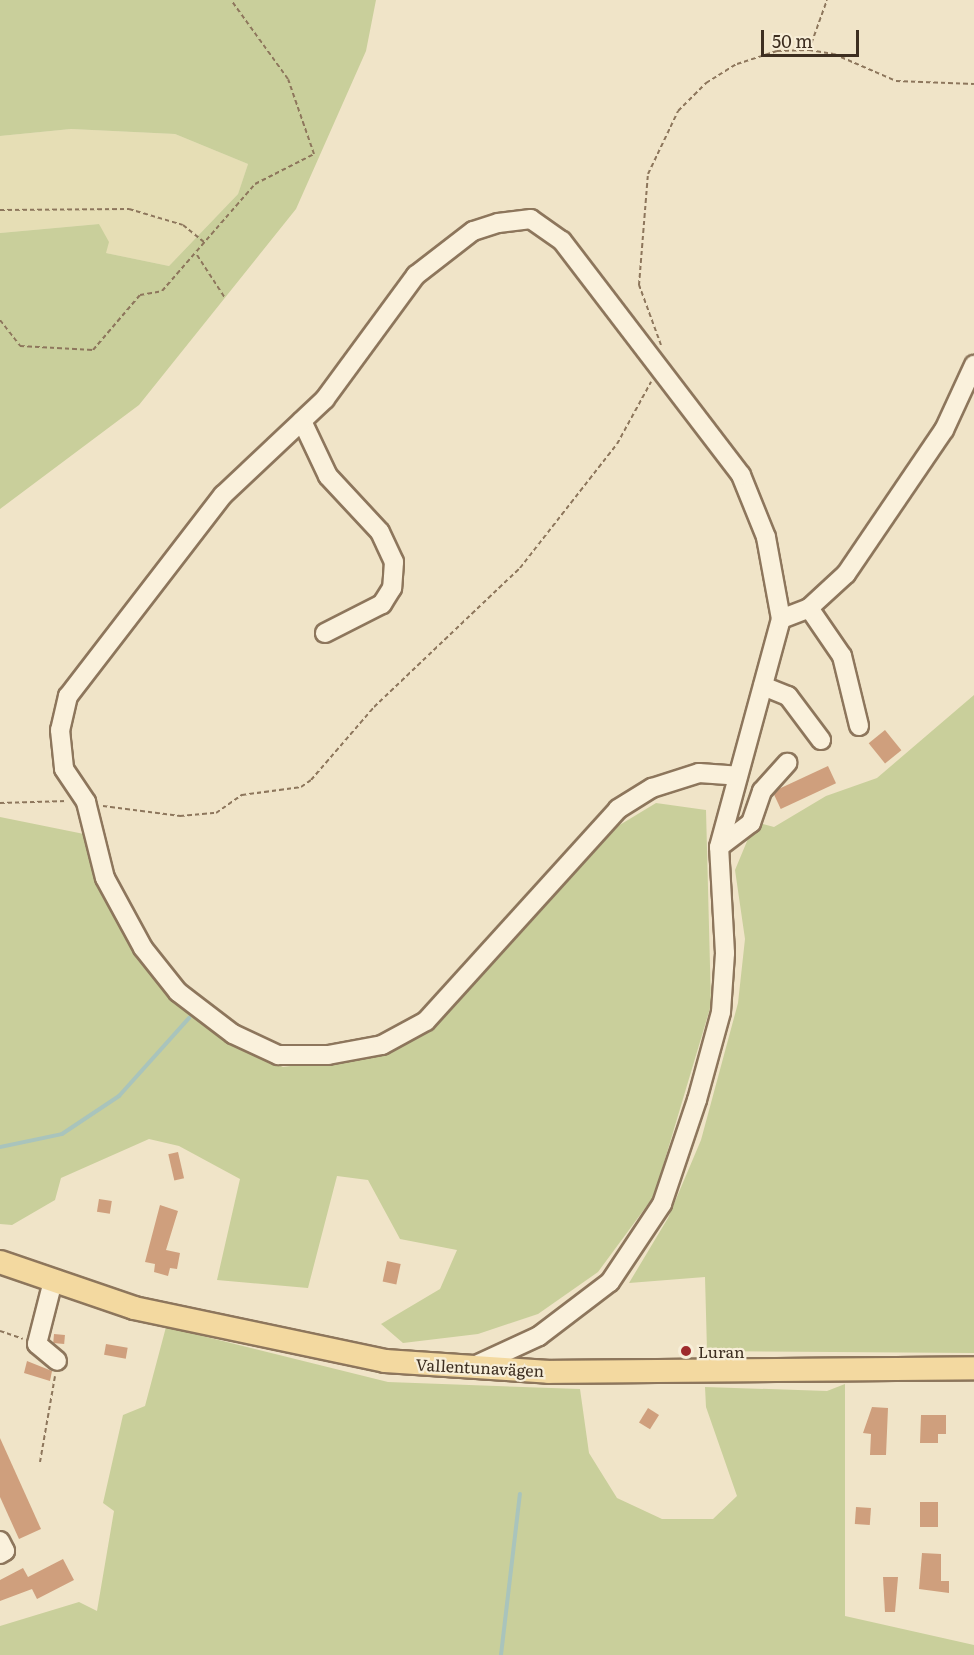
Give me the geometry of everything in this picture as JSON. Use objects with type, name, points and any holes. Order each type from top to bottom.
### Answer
[{"type":"main road","name":"Vallentunavägen","points":[[0,1262],[134,1308],[385,1361],[468,1368],[974,1368]]},
{"type":"street","points":[[468,1368],[539,1336],[580,1309],[610,1282],[662,1204],[721,1012],[725,953],[719,847],[781,620],[766,537],[741,475],[659,362],[562,241],[531,219],[498,223],[473,231],[416,275],[325,399],[223,495],[68,696],[60,730],[64,769],[86,802],[105,878],[143,948],[178,992],[233,1034],[278,1055],[328,1055],[382,1044],[426,1021],[618,809],[652,788],[699,773],[738,776]]},
{"type":"street","points":[[781,620],[809,608],[846,574],[944,430],[974,365]]},
{"type":"street","points":[[302,421],[328,476],[380,532],[394,562],[392,588],[382,604],[326,633]]},
{"type":"street","points":[[809,608],[843,656],[859,726]]},
{"type":"street","points":[[763,686],[788,696],[821,741]]},
{"type":"street","points":[[719,847],[751,823],[762,791],[787,763]]},
{"type":"street","points":[[53,1281],[37,1344],[57,1361]]},
{"type":"street","points":[[0,1541],[5,1551],[0,1554]]},
{"type":"path","points":[[0,320],[20,346],[93,350],[140,295],[162,291],[197,255],[255,184],[314,154],[288,79],[231,0]]},
{"type":"path","points":[[809,50],[827,0]]},
{"type":"path","points":[[0,803],[86,802],[180,816],[216,813],[242,795],[301,787],[311,780],[374,707],[520,568],[617,444],[659,362],[661,344],[639,285],[638,249],[648,174],[678,111],[706,83],[737,64],[777,51],[809,50],[834,54],[896,81],[974,84]]},
{"type":"path","points":[[0,210],[129,209],[183,225],[205,243]]},
{"type":"path","points":[[197,255],[225,298]]},
{"type":"path","points":[[0,1331],[37,1344]]},
{"type":"path","points":[[40,1462],[57,1361]]},
{"type":"shaded area","points":[[71,129],[175,134],[248,164],[238,194],[169,266],[106,253],[99,224],[0,233],[0,136]]},
{"type":"green space","points":[[0,0],[376,0],[366,51],[296,209],[139,405],[0,509],[0,233],[99,224],[109,242],[106,253],[169,266],[238,194],[248,164],[175,134],[71,129],[0,136]]},
{"type":"green space","points":[[974,695],[974,1353],[707,1351],[705,1277],[629,1283],[668,1218],[701,1140],[738,1003],[745,939],[735,870],[755,822],[774,827],[826,796],[877,778]]},
{"type":"green space","points":[[656,803],[706,810],[711,1005],[654,1196],[598,1272],[538,1314],[478,1334],[403,1343],[381,1324],[440,1289],[457,1250],[400,1239],[368,1180],[337,1176],[308,1288],[217,1280],[240,1179],[179,1146],[149,1139],[61,1178],[55,1200],[12,1225],[0,1224],[0,817],[84,834],[104,895],[141,959],[200,1021],[283,1067],[381,1054],[436,1026],[618,826]]},
{"type":"green space","points":[[166,1327],[388,1382],[580,1389],[589,1453],[617,1498],[662,1519],[713,1519],[737,1496],[706,1407],[705,1387],[827,1391],[845,1384],[845,1616],[974,1645],[974,1655],[0,1655],[0,1626],[79,1602],[97,1611],[114,1511],[103,1503],[123,1415],[145,1406]]},
{"type":"building","points":[[885,730],[901,750],[885,763],[869,743]]},
{"type":"building","points":[[828,766],[836,783],[781,809],[773,792]]},
{"type":"building","points":[[178,1152],[184,1178],[174,1181],[168,1154]]},
{"type":"building","points":[[99,1199],[112,1201],[110,1214],[97,1212]]},
{"type":"building","points":[[160,1205],[178,1211],[166,1250],[180,1253],[177,1269],[170,1268],[168,1276],[154,1272],[155,1264],[145,1262]]},
{"type":"building","points":[[387,1261],[401,1264],[396,1284],[383,1282]]},
{"type":"building","points":[[54,1334],[65,1335],[64,1344],[53,1343]]},
{"type":"building","points":[[106,1344],[128,1348],[126,1359],[104,1355]]},
{"type":"building","points":[[27,1361],[52,1371],[50,1381],[24,1373]]},
{"type":"building","points":[[872,1407],[888,1408],[886,1455],[870,1455],[871,1434],[863,1433]]},
{"type":"building","points":[[648,1408],[659,1415],[650,1429],[639,1422]]},
{"type":"building","points":[[921,1415],[946,1415],[946,1434],[938,1434],[938,1443],[920,1443]]},
{"type":"building","points":[[0,1438],[41,1529],[19,1539],[0,1497]]},
{"type":"building","points":[[920,1502],[938,1502],[938,1527],[920,1527]]},
{"type":"building","points":[[856,1507],[871,1508],[870,1525],[855,1524]]},
{"type":"building","points":[[922,1553],[941,1554],[941,1581],[949,1581],[949,1593],[919,1589]]},
{"type":"building","points":[[63,1559],[74,1580],[37,1599],[32,1589],[0,1601],[0,1580],[23,1568],[28,1577]]},
{"type":"building","points":[[883,1577],[898,1577],[895,1612],[885,1612]]},
{"type":"waterway","points":[[0,1147],[62,1134],[119,1096],[189,1018]]},
{"type":"waterway","points":[[501,1655],[520,1494]]},
{"type":"place","name":"Luran","points":[[686,1351]]}]
